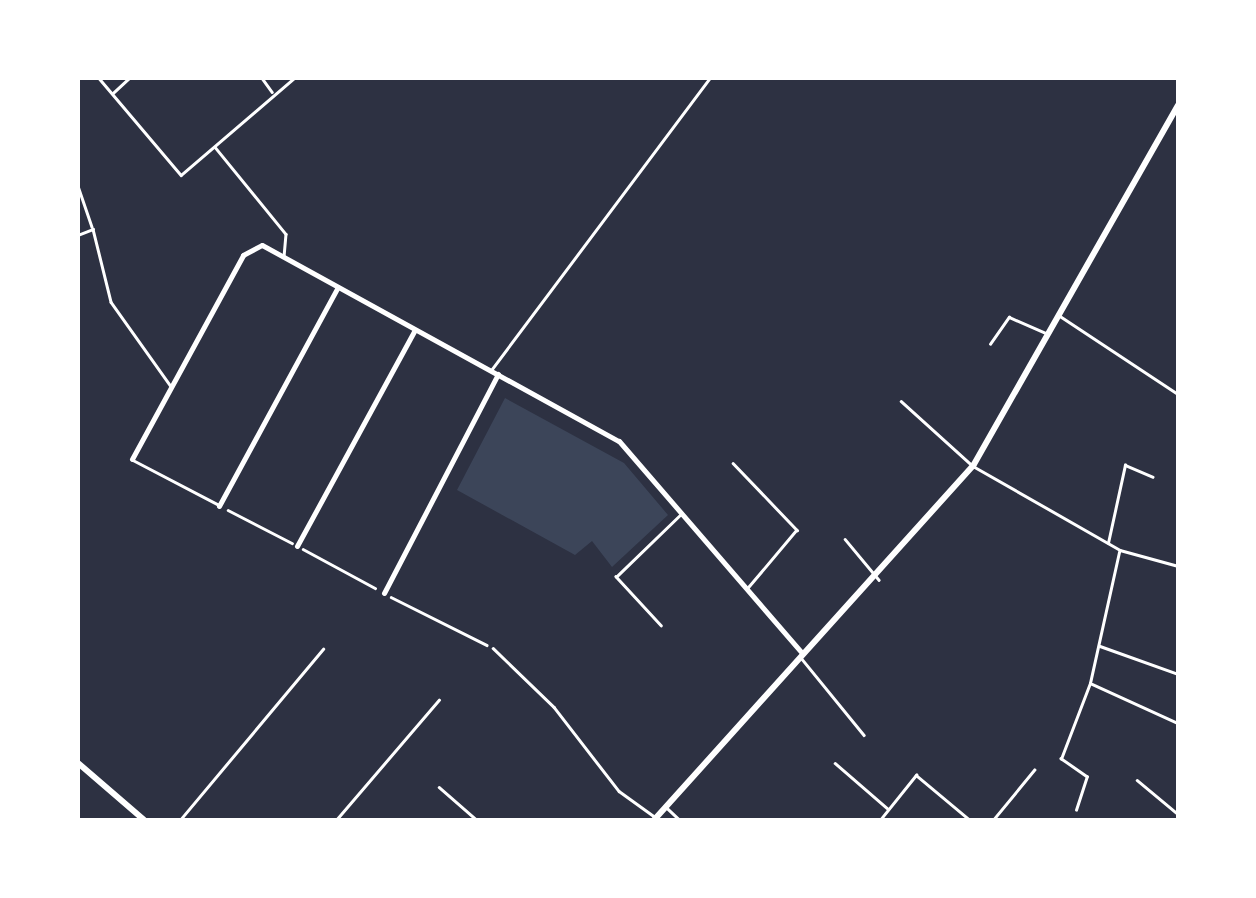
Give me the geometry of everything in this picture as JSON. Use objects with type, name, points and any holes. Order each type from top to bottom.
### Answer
[{"type":"street","points":[[655,819],[802,652],[879,580],[973,466],[1178,105]]},
{"type":"street","points":[[132,459],[243,255],[262,245],[619,441],[802,652]]},
{"type":"street","points":[[219,506],[338,287]]},
{"type":"street","points":[[297,546],[414,330]]},
{"type":"street","points":[[384,593],[494,372]]},
{"type":"street","points":[[78,763],[144,820]]},
{"type":"lane","points":[[100,78],[178,174],[272,92],[294,78]]},
{"type":"lane","points":[[113,93],[129,78]]},
{"type":"lane","points":[[262,78],[272,92]]},
{"type":"lane","points":[[494,372],[710,78]]},
{"type":"lane","points":[[214,146],[286,234],[284,255]]},
{"type":"lane","points":[[78,186],[111,302],[170,385]]},
{"type":"lane","points":[[78,234],[92,229]]},
{"type":"lane","points":[[1059,315],[1178,394]]},
{"type":"lane","points":[[990,344],[1010,317],[1048,334]]},
{"type":"lane","points":[[901,401],[973,466],[1120,550],[1178,566]]},
{"type":"lane","points":[[132,459],[219,506]]},
{"type":"lane","points":[[733,463],[797,530],[747,589]]},
{"type":"lane","points":[[1108,544],[1125,465],[1153,477]]},
{"type":"lane","points":[[660,626],[616,576],[681,514]]},
{"type":"lane","points":[[845,539],[879,580]]},
{"type":"lane","points":[[1076,810],[1088,776],[1061,760],[1090,683],[1120,550]]},
{"type":"lane","points":[[1100,646],[1178,674]]},
{"type":"lane","points":[[493,648],[554,707],[619,791],[655,819]]},
{"type":"lane","points":[[180,820],[323,649]]},
{"type":"lane","points":[[802,652],[864,735]]},
{"type":"lane","points":[[1090,683],[1178,722]]},
{"type":"lane","points":[[336,820],[439,700]]},
{"type":"lane","points":[[835,764],[888,809]]},
{"type":"lane","points":[[993,820],[1034,770]]},
{"type":"lane","points":[[880,820],[916,775],[970,820]]},
{"type":"lane","points":[[1137,780],[1178,814]]},
{"type":"lane","points":[[439,787],[478,820]]},
{"type":"lane","points":[[666,807],[680,820]]},
{"type":"path","points":[[219,506],[493,648]]},
{"type":"shaded area","points":[[505,398],[624,463],[668,515],[612,567],[592,541],[575,555],[457,490]]}]
